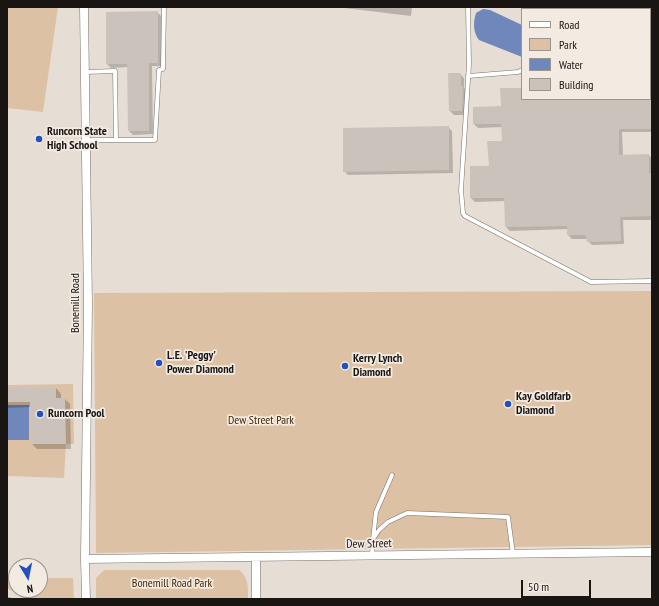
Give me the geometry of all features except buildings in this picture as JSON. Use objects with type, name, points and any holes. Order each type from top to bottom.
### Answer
[{"type":"street","name":"Bonemill Road","points":[[84,7],[88,304],[86,599]]},
{"type":"street","name":"Dew Street","points":[[86,560],[652,552]]},
{"type":"street","points":[[256,558],[256,599]]},
{"type":"lane","points":[[86,140],[155,140],[159,70],[163,69],[164,65],[164,7]]},
{"type":"lane","points":[[468,7],[468,76],[461,190],[463,213],[465,216],[591,282],[652,281]]},
{"type":"lane","points":[[468,76],[521,70]]},
{"type":"lane","points":[[85,72],[115,72],[116,140]]},
{"type":"lane","points":[[372,556],[376,512],[392,475]]},
{"type":"lane","points":[[373,539],[379,530],[388,522],[407,513],[508,517],[513,554]]},
{"type":"green space","points":[[7,7],[58,7],[43,112],[7,108]]},
{"type":"green space","name":"Dew Street Park","points":[[652,291],[652,545],[96,553],[94,293]]},
{"type":"green space","name":"Runcorn Pool","points":[[73,384],[74,444],[66,444],[64,478],[8,476],[7,492],[7,385]]},
{"type":"green space","name":"Bonemill Road Park","points":[[104,570],[239,570],[245,576],[248,587],[248,599],[96,599],[96,578]]},
{"type":"green space","points":[[48,578],[73,578],[74,599],[25,598],[48,598]]},
{"type":"water","points":[[483,9],[490,10],[521,25],[521,57],[479,40],[474,27],[476,13]]},
{"type":"water","points":[[7,405],[29,405],[29,440],[7,440]]},
{"type":"place","name":"Runcorn State High School","points":[[39,139]]},
{"type":"place","name":"L.E. 'Peggy' Power Diamond","points":[[159,363]]},
{"type":"place","name":"Kerry Lynch Diamond","points":[[345,366]]},
{"type":"place","name":"Kay Goldfarb Diamond","points":[[508,404]]},
{"type":"place","name":"Runcorn Pool","points":[[40,414]]}]
